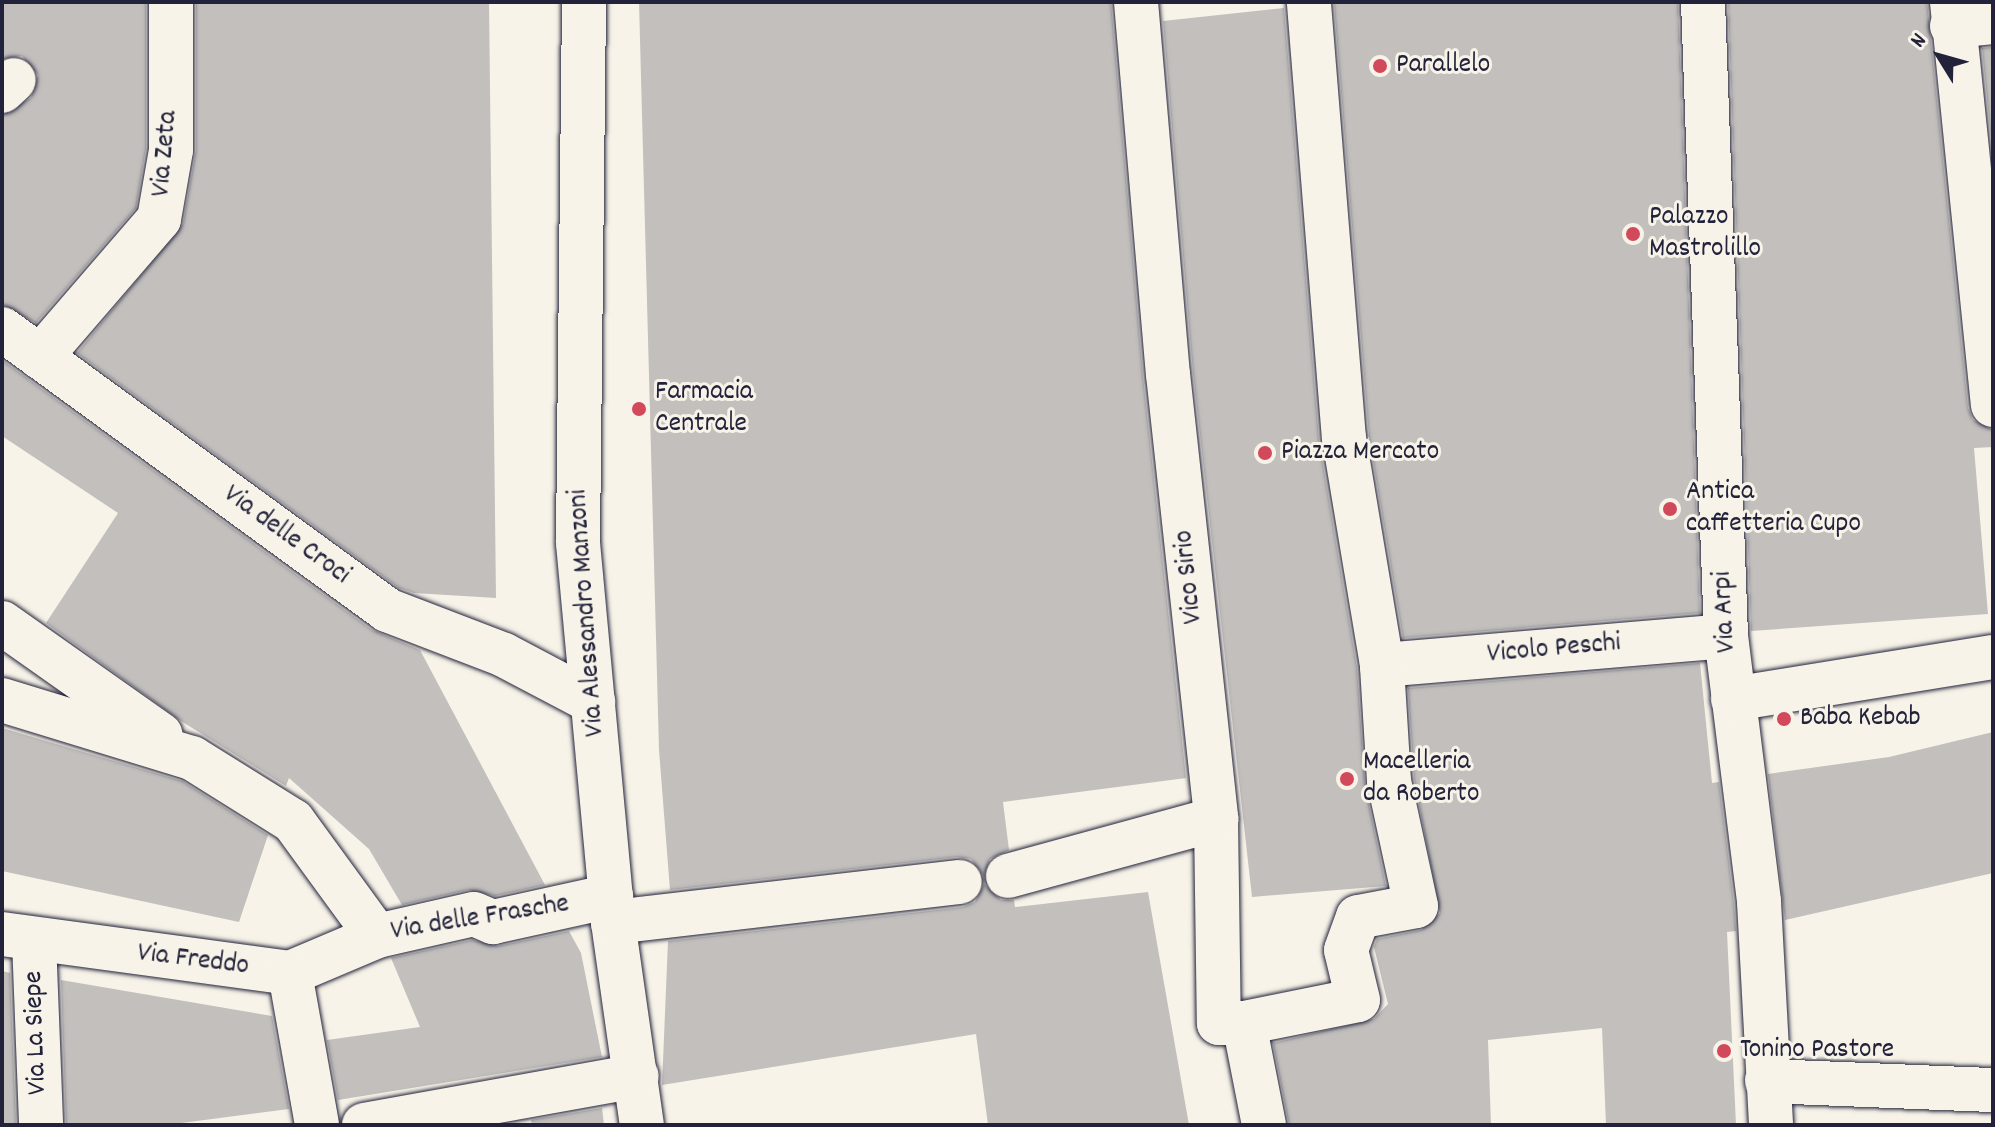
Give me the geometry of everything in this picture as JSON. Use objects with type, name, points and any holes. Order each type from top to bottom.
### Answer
[{"type":"street","name":"Via Zeta","points":[[40,357],[159,219],[171,150],[171,2]]},
{"type":"street","name":"Via Alessandro Manzoni","points":[[584,2],[578,543],[612,909],[642,1125]]},
{"type":"street","name":"Vico Sirio","points":[[1136,2],[1168,374],[1216,819],[1219,1023],[1244,1023]]},
{"type":"street","points":[[1264,1125],[1244,1023],[1358,1000],[1346,950],[1358,917],[1416,906],[1389,781],[1382,665],[1344,439],[1309,2]]},
{"type":"street","name":"Via Arpi","points":[[1703,2],[1726,636],[1759,902],[1771,1125]]},
{"type":"street","points":[[1966,17],[1993,405]]},
{"type":"street","name":"Via delle Croci","points":[[2,329],[387,610],[504,655],[593,702]]},
{"type":"street","points":[[2,623],[192,758]]},
{"type":"street","name":"Vicolo Peschi","points":[[1382,665],[1726,636]]},
{"type":"street","points":[[1733,699],[1993,657]]},
{"type":"street","name":"Via delle Frasche","points":[[2,700],[192,758],[293,821],[377,936],[474,914],[493,922],[612,909],[960,882]]},
{"type":"street","points":[[1008,876],[1216,819]]},
{"type":"street","name":"Via Freddo","points":[[18,937],[290,973],[377,936]]},
{"type":"street","name":"Via La Siepe","points":[[18,937],[41,1125]]},
{"type":"street","points":[[290,973],[317,1125]]},
{"type":"street","points":[[364,1125],[498,1112],[637,1076]]},
{"type":"street","points":[[1767,1081],[1993,1090]]},
{"type":"building","points":[[2,2],[146,2],[146,148],[136,208],[36,323],[2,304],[2,115],[31,98],[38,75],[22,56],[2,59]]},
{"type":"building","points":[[196,2],[489,2],[496,598],[414,593],[399,588],[77,353],[183,224],[196,150]]},
{"type":"building","points":[[639,2],[1111,2],[1143,377],[1186,778],[1003,802],[1009,850],[990,859],[984,876],[971,859],[957,857],[670,890],[659,750]]},
{"type":"building","points":[[1678,2],[1700,613],[1403,638],[1369,436],[1334,3]]},
{"type":"building","points":[[1728,2],[1927,2],[1968,408],[1973,420],[1993,430],[1993,447],[1974,448],[1988,614],[1751,631]]},
{"type":"building","name":"Piazza Mercato","points":[[1284,8],[1319,441],[1357,668],[1365,786],[1386,886],[1252,897],[1193,372],[1163,21]]},
{"type":"building","points":[[1993,47],[1993,158],[1982,48]]},
{"type":"building","points":[[2,360],[372,630],[420,650],[545,885],[495,896],[468,890],[402,905],[369,849],[289,778],[286,786],[181,721],[46,623],[118,513],[2,436]]},
{"type":"building","points":[[1700,663],[1712,783],[1719,782],[1734,904],[1736,931],[1727,932],[1736,1125],[1606,1125],[1602,1028],[1488,1040],[1491,1125],[1289,1125],[1273,1043],[1374,1019],[1388,1004],[1374,947],[1377,939],[1421,930],[1440,913],[1414,778],[1408,688]]},
{"type":"building","points":[[2,728],[182,781],[268,835],[239,922],[2,871]]},
{"type":"building","points":[[1993,732],[1993,873],[1785,920],[1768,774],[1889,757]]},
{"type":"building","points":[[984,884],[1001,900],[1014,900],[1015,907],[1148,892],[1189,1125],[988,1125],[976,1034],[662,1085],[668,941],[963,907],[975,902]]},
{"type":"building","points":[[569,931],[581,953],[602,1057],[338,1100],[327,1040],[420,1027],[391,958],[472,940],[498,946]]},
{"type":"building","points":[[2,971],[10,973],[16,1125],[2,1125]]},
{"type":"building","points":[[61,980],[272,1016],[289,1109],[166,1125],[66,1125]]},
{"type":"building","points":[[602,1108],[604,1125],[532,1125],[531,1120]]},
{"type":"place","name":"Parallelo","points":[[1380,66]]},
{"type":"place","name":"Palazzo Mastrolillo","points":[[1633,234]]},
{"type":"place","name":"Farmacia Centrale","points":[[639,409]]},
{"type":"place","name":"Piazza Mercato","points":[[1265,453]]},
{"type":"place","name":"Antica caffetteria Cupo","points":[[1670,509]]},
{"type":"place","name":"Baba Kebab","points":[[1784,719]]},
{"type":"place","name":"Macelleria da Roberto","points":[[1347,779]]},
{"type":"place","name":"Tonino Pastore","points":[[1724,1051]]}]
